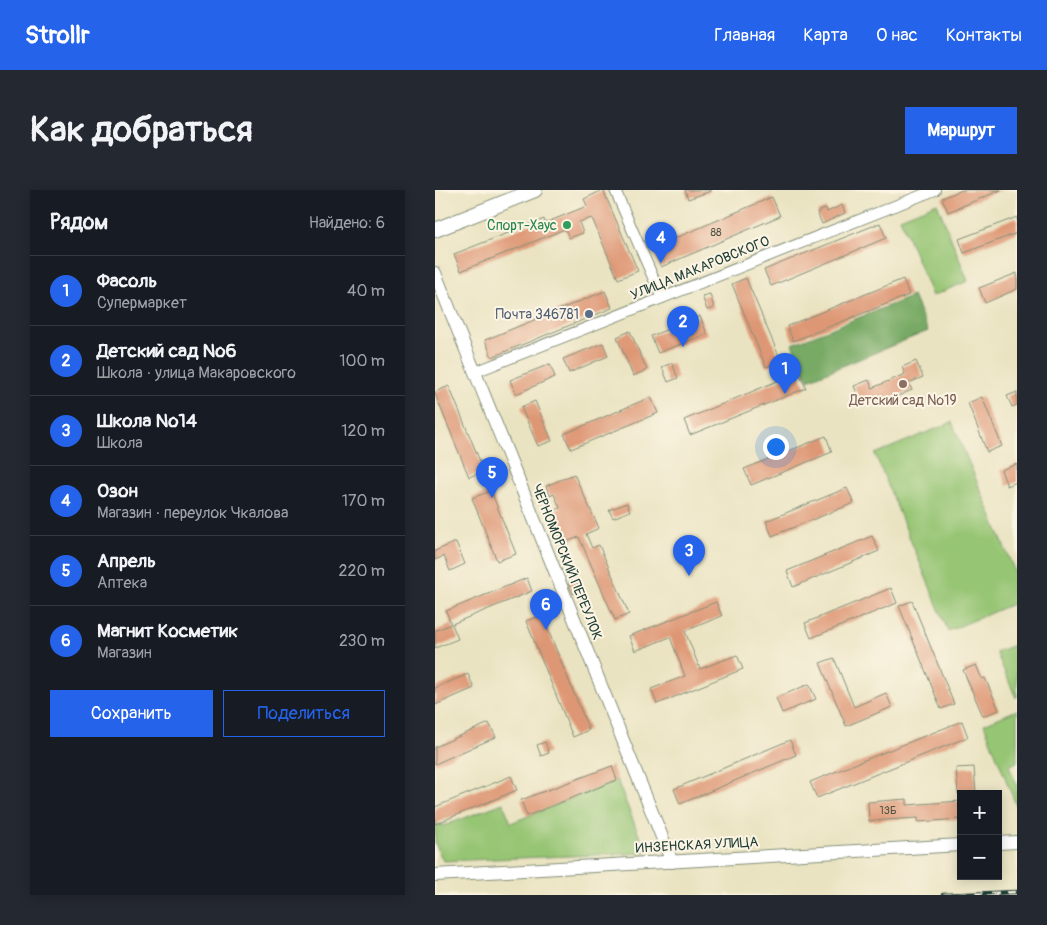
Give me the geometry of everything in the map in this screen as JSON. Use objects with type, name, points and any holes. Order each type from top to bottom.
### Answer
[{"type":"main road","points":[[435,230],[535,190]]},
{"type":"street","points":[[615,190],[662,298]]},
{"type":"street","name":"УЛИЦА МАКАРОВСКОГО","points":[[475,372],[935,190]]},
{"type":"street","name":"ЧЕРНОМОРСКИЙ ПЕРЕУЛОК","points":[[435,273],[672,862]]},
{"type":"street","points":[[1002,843],[1017,842]]},
{"type":"street","name":"ИНЗЕНСКАЯ УЛИЦА","points":[[435,875],[957,845]]},
{"type":"green space","points":[[937,203],[968,281],[932,296],[900,218]]},
{"type":"green space","points":[[913,296],[928,331],[808,380],[792,344]]},
{"type":"green space","points":[[952,422],[1017,577],[1017,602],[948,631],[875,454]]},
{"type":"green space","points":[[1017,644],[1017,697],[1016,698],[996,652]]},
{"type":"green space","points":[[1017,710],[1017,762],[1009,766],[1017,785],[1017,808],[984,724]]},
{"type":"green space","points":[[617,780],[646,853],[443,861],[435,843],[435,825],[446,825],[503,803],[511,823]]},
{"type":"building","points":[[603,190],[638,271],[618,279],[592,218],[579,222],[583,233],[569,238],[565,229],[461,271],[454,254],[544,219],[545,223],[587,206],[584,199]]},
{"type":"building","points":[[685,190],[711,190],[711,191],[688,199]]},
{"type":"building","points":[[962,190],[1001,190],[948,212],[942,198]]},
{"type":"building","points":[[772,197],[780,216],[661,267],[652,248]]},
{"type":"building","points":[[842,205],[845,213],[822,224],[817,212],[826,208],[827,212]]},
{"type":"building","points":[[1017,217],[1017,233],[964,253],[959,239]]},
{"type":"building","points":[[880,223],[886,238],[771,286],[764,270]]},
{"type":"building","points":[[1017,273],[1017,289],[985,303],[979,288]]},
{"type":"building","points":[[746,278],[781,361],[766,367],[732,284]]},
{"type":"building","points":[[903,279],[909,295],[793,341],[787,326]]},
{"type":"building","points":[[605,291],[612,308],[492,357],[485,340]]},
{"type":"building","points":[[710,294],[714,308],[707,310],[702,296]]},
{"type":"building","points":[[700,316],[707,334],[658,353],[651,336]]},
{"type":"building","points":[[630,331],[647,370],[633,376],[617,337]]},
{"type":"building","points":[[603,343],[608,356],[569,373],[563,359]]},
{"type":"building","points":[[916,361],[923,377],[909,383],[912,390],[879,404],[876,397],[861,403],[854,386],[869,380],[872,388],[905,374],[902,367]]},
{"type":"building","points":[[672,363],[678,378],[668,382],[662,367]]},
{"type":"building","points":[[550,364],[555,377],[516,394],[510,380]]},
{"type":"building","points":[[799,372],[806,388],[690,435],[684,420]]},
{"type":"building","points":[[449,386],[484,471],[469,477],[435,394],[435,392]]},
{"type":"building","points":[[1017,392],[1017,405],[1012,407],[1007,396]]},
{"type":"building","points":[[651,397],[658,413],[571,449],[564,434]]},
{"type":"building","points":[[982,397],[1002,446],[987,452],[968,403]]},
{"type":"building","points":[[535,401],[552,441],[538,446],[521,407]]},
{"type":"building","points":[[826,436],[832,452],[751,485],[744,469]]},
{"type":"building","points":[[1017,464],[1017,482],[1007,486],[1001,470]]},
{"type":"building","points":[[574,474],[599,528],[586,534],[592,548],[599,545],[629,614],[615,620],[579,537],[566,542],[553,511],[560,508],[554,494],[550,496],[546,486]]},
{"type":"building","points":[[847,488],[854,503],[772,536],[766,521]]},
{"type":"building","points":[[491,491],[516,554],[497,561],[472,498]]},
{"type":"building","points":[[627,503],[630,511],[613,518],[609,510]]},
{"type":"building","points":[[872,536],[879,551],[793,587],[787,571]]},
{"type":"building","points":[[456,542],[465,564],[450,571],[444,556],[435,560],[435,551]]},
{"type":"building","points":[[527,578],[532,591],[452,624],[458,639],[435,648],[435,631],[451,624],[446,611]]},
{"type":"building","points":[[576,579],[581,591],[573,594],[568,583]]},
{"type":"building","points":[[891,588],[897,603],[811,638],[805,623]]},
{"type":"building","points":[[912,601],[954,704],[941,709],[899,606]]},
{"type":"building","points":[[716,602],[722,616],[685,631],[700,669],[737,655],[743,669],[657,704],[651,689],[685,676],[670,637],[635,651],[629,636]]},
{"type":"building","points":[[542,615],[589,730],[573,737],[526,621]]},
{"type":"building","points":[[834,658],[854,707],[886,693],[892,707],[846,726],[820,663]]},
{"type":"building","points":[[976,665],[982,679],[985,678],[999,710],[983,716],[963,670]]},
{"type":"building","points":[[468,674],[474,688],[435,705],[435,688]]},
{"type":"building","points":[[809,684],[816,699],[782,713],[776,698]]},
{"type":"building","points":[[962,721],[968,737],[817,798],[810,782]]},
{"type":"building","points":[[489,723],[496,737],[435,764],[435,747]]},
{"type":"building","points":[[790,740],[796,755],[680,804],[674,789]]},
{"type":"building","points":[[545,742],[549,753],[541,756],[537,745]]},
{"type":"building","points":[[612,766],[617,780],[527,816],[521,800]]},
{"type":"building","points":[[974,767],[976,790],[958,790],[956,768]]},
{"type":"building","points":[[511,776],[517,790],[435,824],[435,807]]},
{"type":"building","points":[[907,799],[907,805],[957,801],[957,819],[918,822],[918,818],[869,821],[868,802]]},
{"type":"railway","points":[[943,895],[1017,892]]},
{"type":"place","name":"Спорт-Хаус","points":[[567,225]]},
{"type":"place","name":"Озон","points":[[661,263]]},
{"type":"place","name":"Почта 346781","points":[[589,314]]},
{"type":"place","name":"Детский сад №6","points":[[683,347]]},
{"type":"place","name":"Детский сад №19","points":[[903,384]]},
{"type":"place","name":"Фасоль","points":[[785,394]]},
{"type":"place","name":"Апрель","points":[[492,498]]},
{"type":"place","name":"Школа №14","points":[[689,576]]},
{"type":"place","name":"Магнит Косметик","points":[[546,630]]}]
